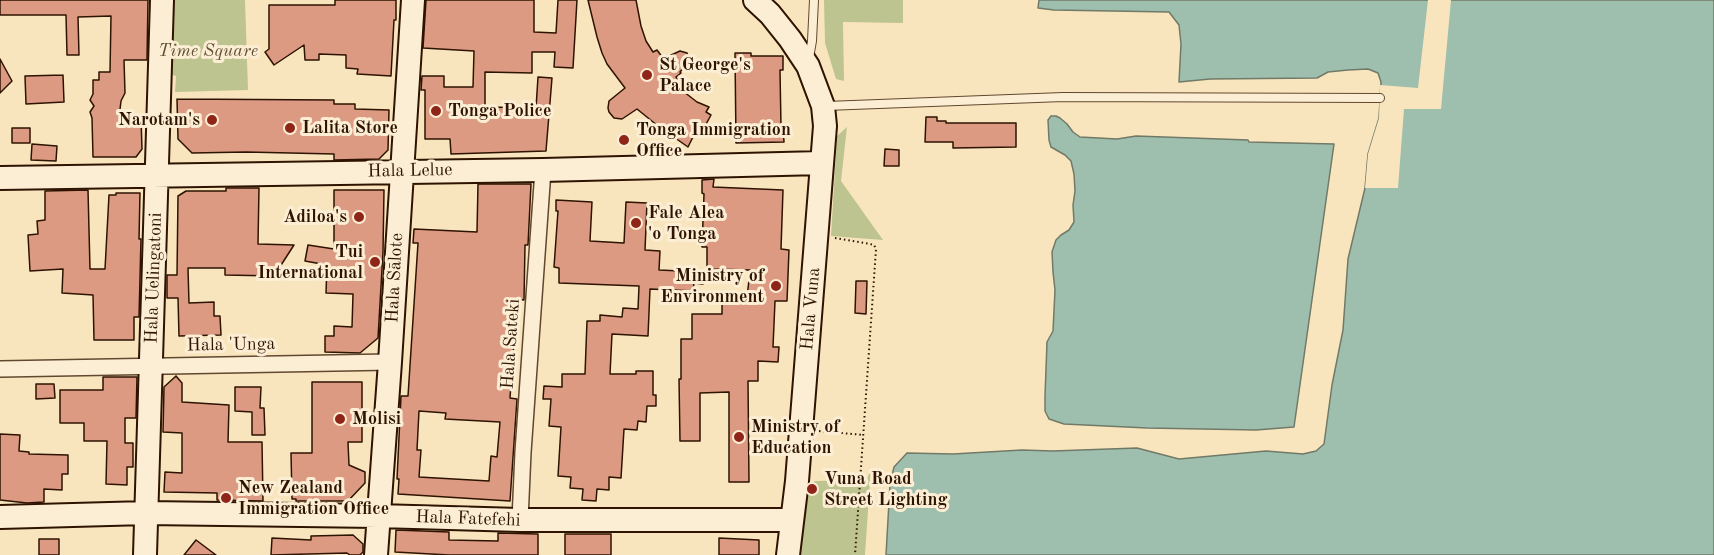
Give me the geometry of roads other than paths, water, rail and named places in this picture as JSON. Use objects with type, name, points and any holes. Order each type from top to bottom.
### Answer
[{"type":"street","name":"Hala Uelingatoni","points":[[145,555],[162,0]]},
{"type":"street","name":"Hala Sālote","points":[[376,555],[412,0]]},
{"type":"street","name":"Hala Vuna","points":[[755,0],[770,14],[808,66],[823,106],[825,126],[801,430],[788,555]]},
{"type":"street","name":"Hala Lelue","points":[[0,177],[543,170],[821,163]]},
{"type":"street","name":"Hala Sateki","points":[[520,520],[543,170]]},
{"type":"street","name":"Hala 'Unga","points":[[0,369],[390,362]]},
{"type":"street","name":"Hala Fatefehi","points":[[0,517],[146,513],[520,520],[792,520]]},
{"type":"lane","points":[[808,66],[814,0]]},
{"type":"lane","points":[[823,106],[1063,97],[1380,98]]},
{"type":"place","name":"St George's Palace","points":[[647,75]]},
{"type":"place","name":"Tonga Police","points":[[436,111]]},
{"type":"place","name":"Narotam's","points":[[212,120]]},
{"type":"place","name":"Lalita Store","points":[[290,128]]},
{"type":"place","name":"Tonga Immigration Office","points":[[624,140]]},
{"type":"place","name":"Adiloa's","points":[[359,217]]},
{"type":"place","name":"Fale Alea 'o Tonga","points":[[636,223]]},
{"type":"place","name":"Tui International","points":[[375,262]]},
{"type":"place","name":"Ministry of Environment","points":[[776,286]]},
{"type":"place","name":"Molisi","points":[[340,419]]},
{"type":"place","name":"Ministry of Education","points":[[739,437]]},
{"type":"place","name":"Vuna Road Street Lighting","points":[[812,489]]},
{"type":"place","name":"New Zealand Immigration Office","points":[[226,498]]},
{"type":"park label","name":"Time Square","points":[[208,51]]}]
